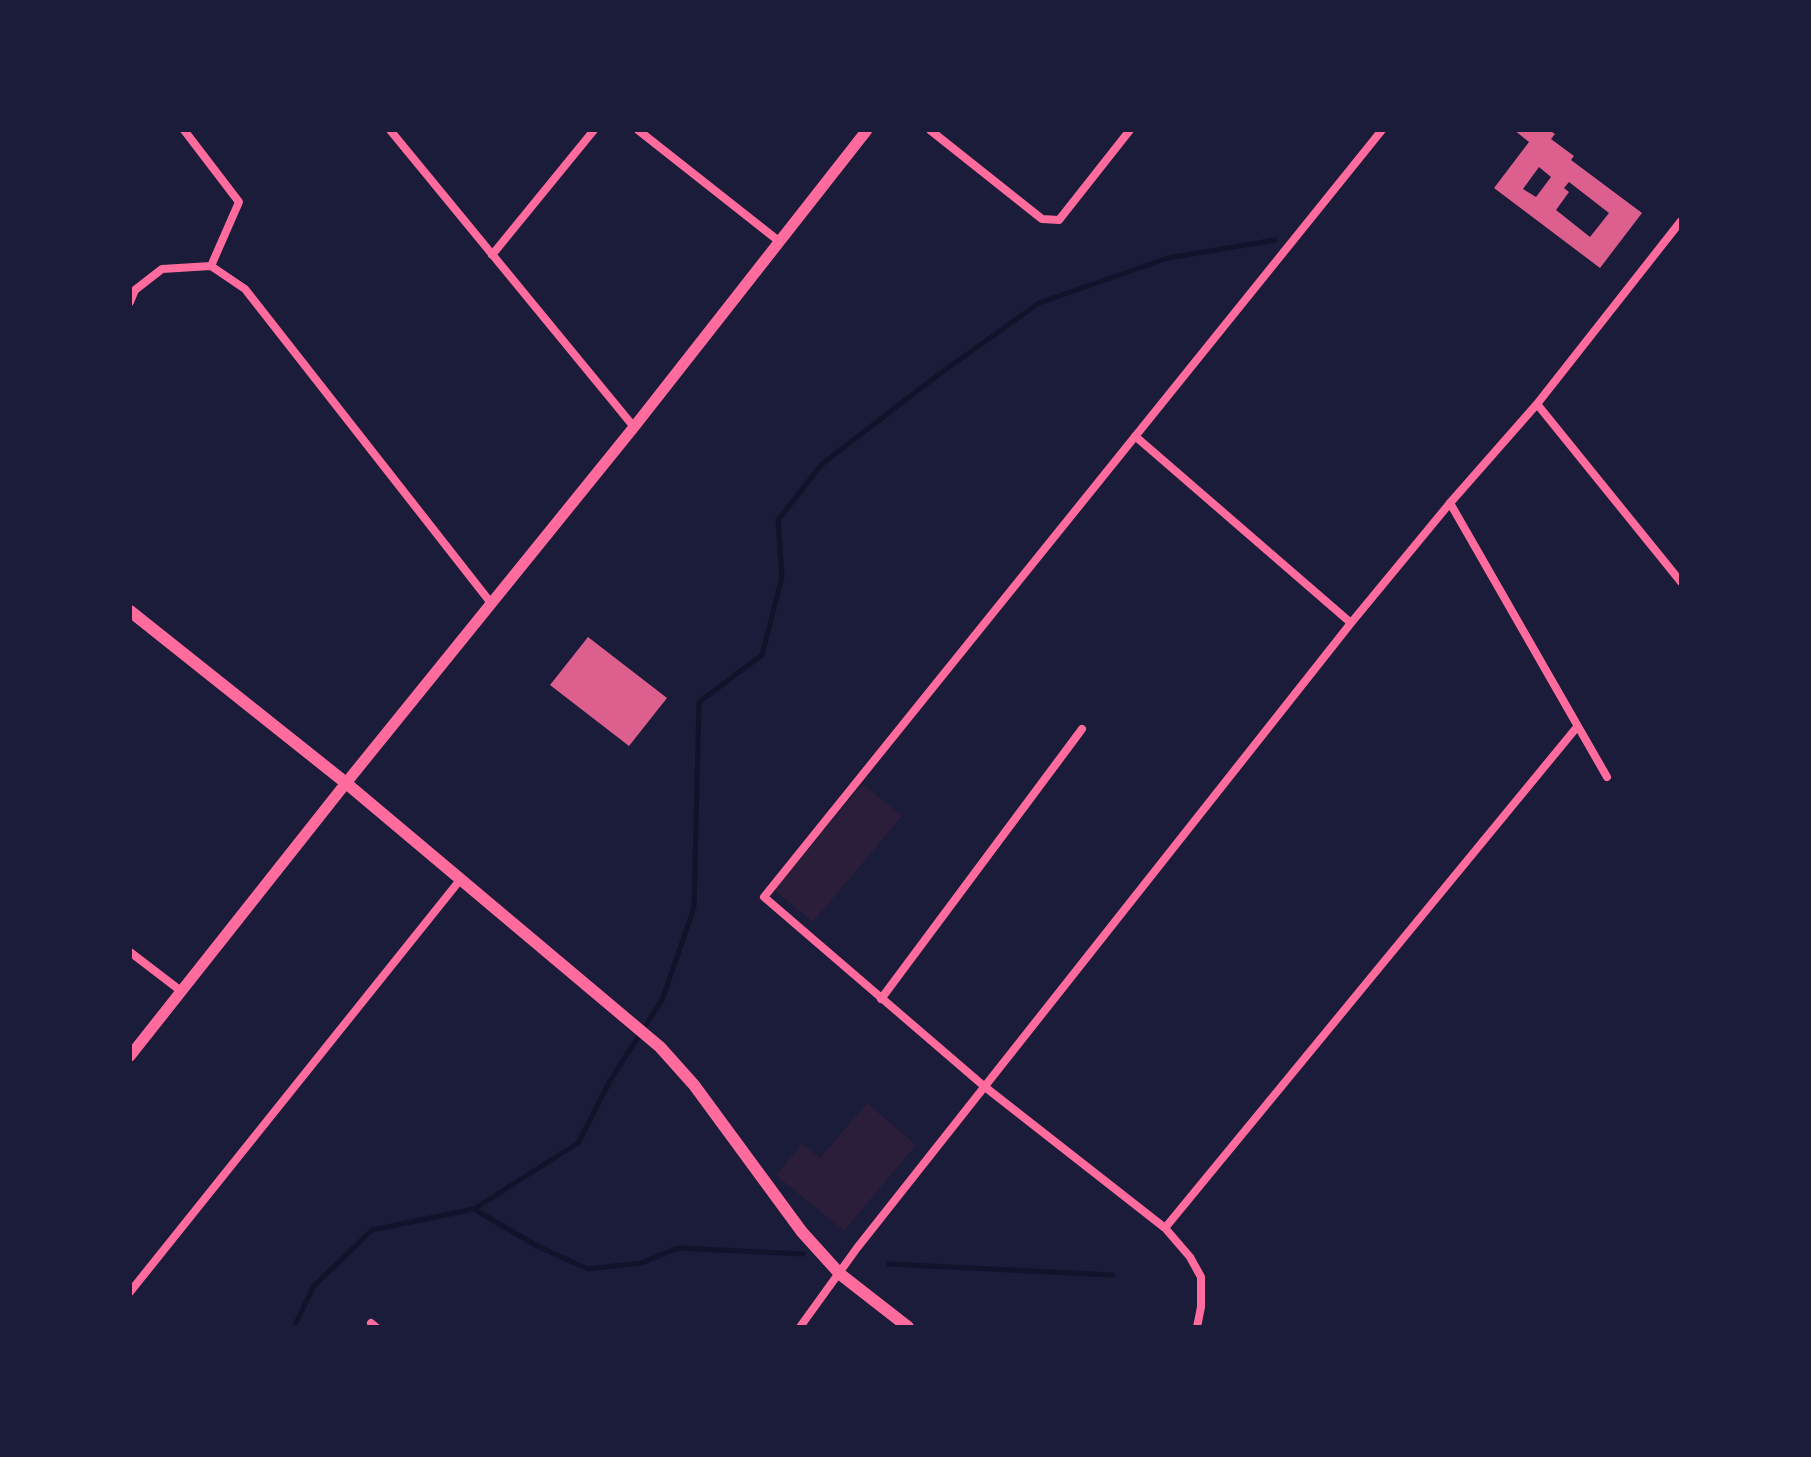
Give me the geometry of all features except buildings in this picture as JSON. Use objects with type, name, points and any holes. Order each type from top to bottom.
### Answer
[{"type":"main road","points":[[130,611],[346,783],[660,1047],[694,1085],[802,1232],[840,1274],[908,1327]]},
{"type":"street","points":[[184,130],[239,202],[211,266]]},
{"type":"street","points":[[390,130],[634,427]]},
{"type":"street","points":[[492,255],[594,130]]},
{"type":"street","points":[[638,130],[780,242]]},
{"type":"street","points":[[130,1056],[634,427],[867,130]]},
{"type":"street","points":[[930,130],[1042,219],[1059,220],[1130,130]]},
{"type":"street","points":[[1197,1327],[1201,1277],[1190,1257],[1165,1228],[985,1087],[764,897],[1382,130]]},
{"type":"street","points":[[800,1327],[857,1248],[1351,623],[1537,404],[1681,221]]},
{"type":"street","points":[[130,302],[135,290],[162,269],[211,266],[245,289],[491,603]]},
{"type":"street","points":[[1537,404],[1681,582]]},
{"type":"street","points":[[1135,436],[1351,623]]},
{"type":"street","points":[[1450,503],[1607,777]]},
{"type":"street","points":[[1165,1228],[1577,727]]},
{"type":"street","points":[[881,999],[1082,729]]},
{"type":"street","points":[[130,1292],[460,880]]},
{"type":"street","points":[[130,952],[181,991]]},
{"type":"shaded area","points":[[863,784],[902,816],[813,922],[774,890]]},
{"type":"shaded area","points":[[867,1103],[916,1145],[844,1231],[776,1175],[802,1144],[820,1158]]},
{"type":"waterway","points":[[294,1327],[314,1286],[372,1230],[474,1209],[578,1143],[611,1079],[662,1000],[694,908],[699,702],[762,655],[782,577],[778,520],[822,464],[1039,303],[1168,258],[1275,240]]},
{"type":"waterway","points":[[474,1209],[537,1246],[588,1269],[641,1263],[678,1248],[803,1254]]},
{"type":"waterway","points":[[889,1264],[1112,1275]]}]
